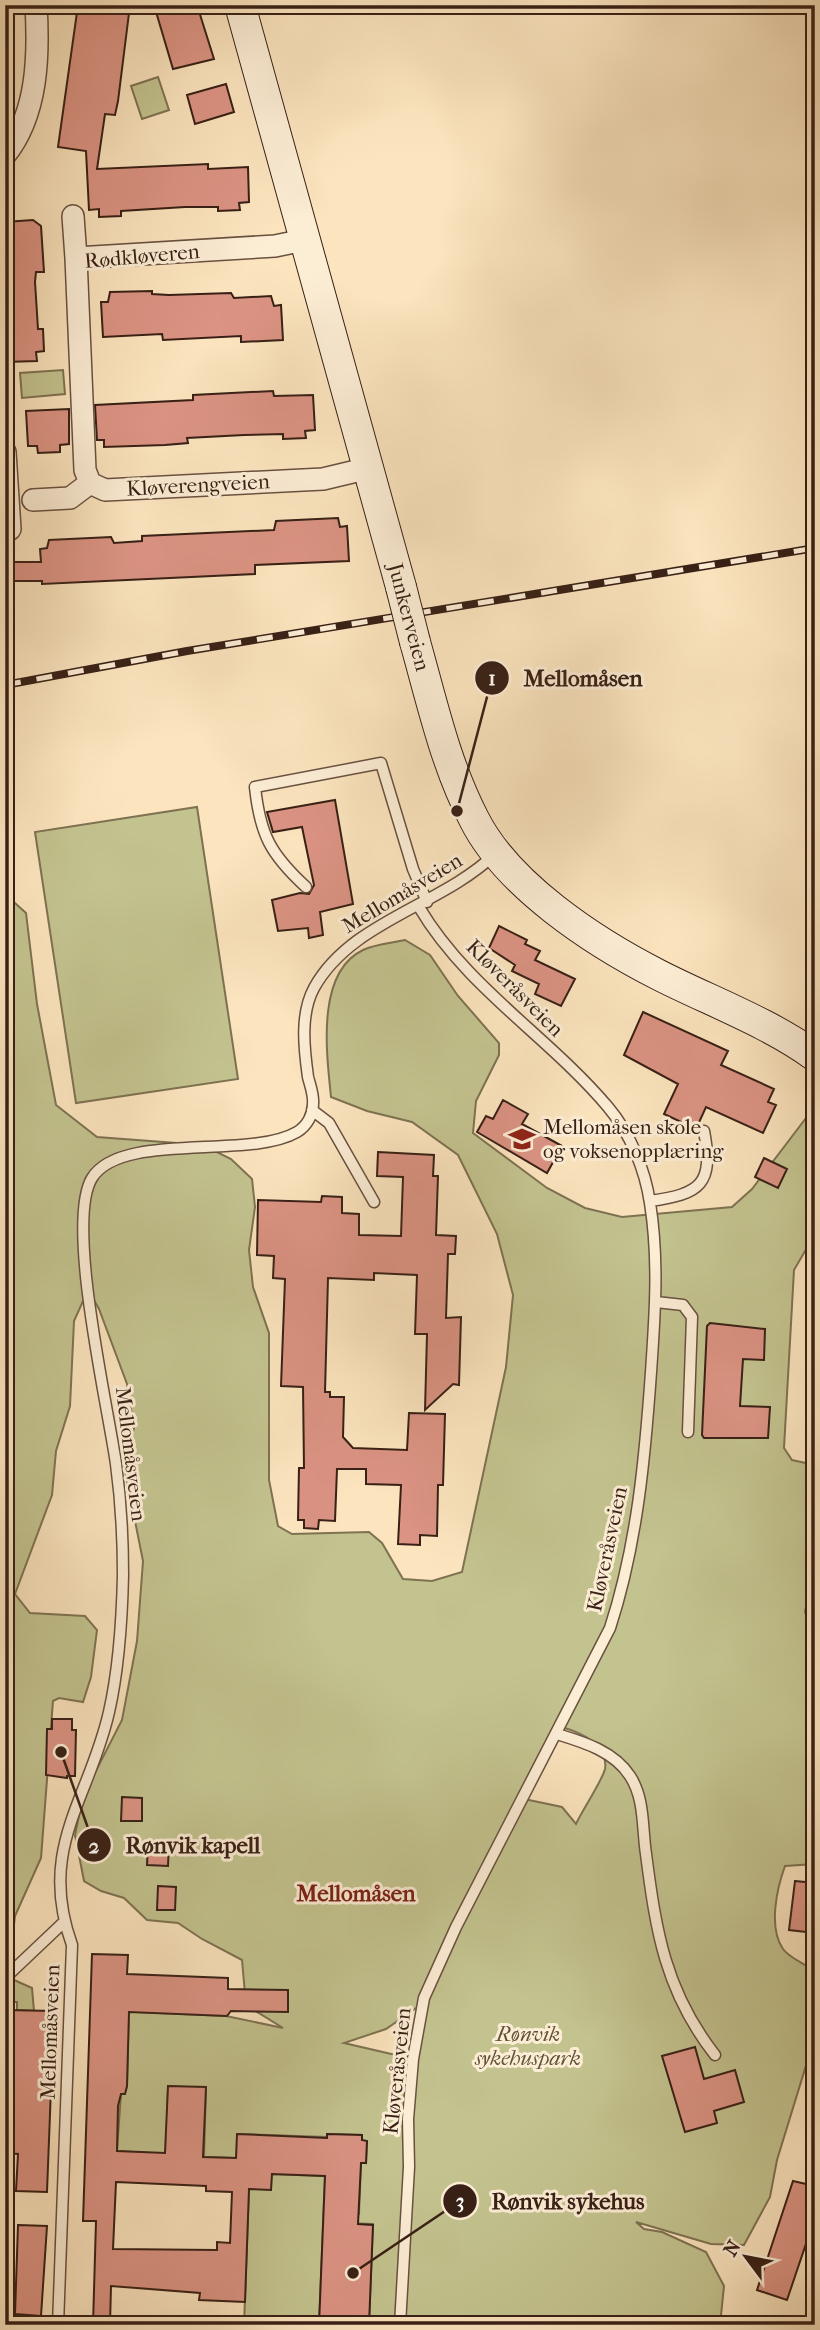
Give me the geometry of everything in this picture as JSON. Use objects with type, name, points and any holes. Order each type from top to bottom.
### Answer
[{"type":"street","points":[[7,150],[26,122],[38,39],[36,5]]},
{"type":"street","name":"Junkerveien","points":[[240,5],[448,760],[474,819],[497,853],[545,900],[591,938],[774,1031],[815,1056]]},
{"type":"street","points":[[73,216],[76,258]]},
{"type":"street","name":"Rødkløveren","points":[[90,483],[85,470],[76,258],[275,246],[304,240]]},
{"type":"street","points":[[5,452],[10,528]]},
{"type":"street","name":"Kløverengveien","points":[[90,483],[104,490],[323,479],[369,468]]},
{"type":"street","points":[[33,500],[70,498],[90,483]]},
{"type":"lane","name":"Kløveråsveien","points":[[306,887],[266,842],[260,824],[255,787],[381,763],[423,904],[435,934],[511,1014],[608,1107],[640,1164],[650,1200],[656,1302],[648,1424],[637,1512],[622,1591],[610,1628],[456,1927],[424,1998],[413,2059],[408,2119],[409,2167],[400,2325]]},
{"type":"lane","name":"Mellomåsveien","points":[[58,2325],[72,1945],[64,1922],[62,1848],[109,1712],[119,1646],[123,1576],[116,1464],[87,1281],[82,1218],[84,1197],[94,1175],[117,1157],[282,1137],[297,1132],[310,1120],[314,1101],[304,1035],[312,992],[344,950],[367,933],[476,872],[497,853]]},
{"type":"lane","points":[[312,1110],[329,1123],[374,1202]]},
{"type":"lane","points":[[650,1200],[682,1196],[700,1183],[709,1156],[704,1131]]},
{"type":"lane","points":[[656,1302],[683,1305],[692,1317],[688,1432]]},
{"type":"lane","points":[[557,1734],[608,1754],[629,1774],[640,1796],[654,1920],[662,1954],[698,2033],[715,2055]]},
{"type":"lane","points":[[7,1976],[64,1922]]},
{"type":"green space","points":[[158,77],[169,110],[142,119],[131,86]]},
{"type":"green space","points":[[63,370],[65,394],[22,398],[20,373]]},
{"type":"green space","points":[[197,807],[238,1079],[76,1103],[35,832]]},
{"type":"green space","name":"Rønvik sykehuspark","points":[[5,894],[26,913],[37,1004],[56,1105],[97,1137],[203,1145],[231,1159],[252,1179],[255,1207],[249,1250],[253,1287],[269,1333],[269,1480],[278,1526],[292,1534],[369,1532],[382,1543],[403,1579],[432,1581],[462,1572],[506,1367],[513,1295],[497,1234],[458,1155],[412,1122],[367,1111],[331,1097],[328,1017],[337,977],[348,961],[368,948],[405,940],[430,955],[458,996],[499,1043],[499,1055],[476,1101],[473,1133],[547,1188],[585,1208],[622,1217],[732,1207],[752,1189],[806,1118],[815,1128],[815,1234],[794,1270],[784,1448],[792,1460],[815,1465],[815,1559],[805,1612],[810,1626],[815,1627],[815,1864],[785,1866],[779,1885],[775,1919],[778,1940],[783,1949],[815,1972],[812,2046],[777,2160],[770,2197],[744,2245],[711,2244],[636,2222],[644,2229],[662,2232],[706,2252],[724,2286],[720,2325],[369,2325],[373,2224],[344,2223],[359,2214],[361,2162],[366,2163],[367,2141],[362,2141],[362,2135],[328,2134],[327,2137],[238,2134],[238,2158],[204,2157],[206,2088],[168,2086],[166,2154],[117,2151],[121,2093],[125,2093],[127,2085],[129,2005],[137,2012],[226,2016],[283,2028],[246,2005],[242,1960],[178,1923],[147,1920],[124,1898],[101,1891],[84,1881],[75,1835],[83,1796],[122,1720],[137,1641],[143,1561],[124,1466],[134,1428],[127,1384],[99,1309],[88,1290],[74,1321],[70,1406],[56,1451],[52,1495],[15,1594],[30,1613],[85,1616],[97,1630],[91,1677],[83,1702],[59,1698],[53,1701],[41,1858],[15,1916],[10,1959],[5,1961]],"holes":[[[561,1727],[592,1741],[598,1746],[605,1761],[603,1774],[576,1824],[562,1807],[524,1799]],[[422,2004],[413,2059],[344,2043],[386,2029]]]},
{"type":"green space","points":[[5,1976],[32,1988],[34,2011],[17,2010],[17,2002],[5,2002]]},
{"type":"green space","points":[[271,2174],[325,2176],[319,2325],[244,2325],[249,2189],[271,2189]]},
{"type":"building","points":[[78,5],[130,5],[118,101],[115,115],[105,114],[97,169],[208,164],[208,169],[248,167],[249,202],[239,203],[240,210],[218,211],[218,207],[185,207],[121,211],[121,216],[99,217],[99,209],[89,210],[86,151],[58,147]]},
{"type":"building","points":[[154,5],[197,5],[214,59],[173,69]]},
{"type":"building","points":[[226,84],[234,112],[195,124],[187,95]]},
{"type":"building","points":[[33,220],[41,226],[44,272],[36,272],[35,282],[38,329],[43,329],[44,351],[36,352],[37,361],[5,362],[5,222]]},
{"type":"building","points":[[152,291],[152,294],[169,295],[231,293],[234,298],[271,296],[274,306],[281,305],[283,340],[241,342],[241,336],[163,340],[162,334],[103,337],[101,302],[108,302],[110,292]]},
{"type":"building","points":[[273,391],[274,396],[313,395],[315,430],[305,431],[306,438],[283,439],[283,434],[244,435],[187,438],[188,443],[165,445],[104,447],[104,440],[97,440],[95,405],[193,400],[193,395]]},
{"type":"building","points":[[69,409],[69,444],[60,445],[60,452],[38,453],[37,446],[28,446],[26,411]]},
{"type":"building","points":[[338,518],[340,527],[347,526],[349,561],[255,565],[255,574],[42,584],[42,581],[11,581],[11,562],[41,562],[40,549],[47,548],[49,540],[111,537],[114,543],[142,541],[142,536],[274,530],[276,521]]},
{"type":"building","points":[[335,800],[353,904],[320,912],[323,935],[309,938],[308,928],[278,931],[272,900],[300,893],[309,894],[314,885],[302,827],[273,832],[267,812]]},
{"type":"building","points":[[499,926],[527,940],[525,944],[540,951],[535,960],[575,979],[561,1006],[535,994],[539,984],[512,971],[515,965],[489,948]]},
{"type":"building","points":[[643,1012],[728,1051],[721,1065],[774,1089],[768,1102],[776,1105],[763,1133],[706,1107],[696,1129],[664,1114],[678,1084],[624,1055]]},
{"type":"building","points":[[503,1100],[528,1114],[522,1124],[562,1146],[547,1173],[477,1132],[486,1116],[493,1119]]},
{"type":"building","points":[[378,1152],[434,1155],[433,1176],[438,1176],[436,1235],[456,1236],[455,1254],[448,1254],[446,1318],[461,1317],[459,1385],[453,1384],[425,1410],[427,1334],[415,1334],[417,1275],[374,1273],[374,1280],[328,1278],[325,1392],[330,1392],[330,1397],[344,1397],[343,1437],[353,1448],[407,1450],[409,1413],[445,1414],[443,1485],[438,1485],[437,1536],[420,1535],[420,1545],[398,1544],[401,1485],[366,1484],[366,1469],[337,1469],[335,1521],[319,1520],[318,1529],[304,1528],[304,1520],[298,1520],[299,1468],[304,1468],[303,1387],[281,1386],[285,1279],[273,1278],[274,1256],[257,1255],[258,1200],[321,1202],[322,1196],[342,1197],[342,1213],[359,1214],[359,1235],[401,1236],[403,1177],[377,1176]]},
{"type":"building","points":[[764,1158],[787,1169],[778,1188],[755,1177]]},
{"type":"building","points":[[710,1323],[765,1329],[764,1360],[743,1359],[740,1406],[770,1407],[768,1438],[704,1438],[702,1435],[707,1326]]},
{"type":"building","points":[[52,1719],[72,1719],[72,1730],[76,1730],[75,1776],[67,1778],[46,1775],[47,1729],[52,1729]]},
{"type":"building","points":[[122,1797],[142,1798],[142,1821],[121,1821]]},
{"type":"building","points":[[148,1842],[169,1842],[168,1866],[147,1865]]},
{"type":"building","points":[[795,1881],[815,1883],[815,1933],[789,1930]]},
{"type":"building","points":[[158,1886],[176,1887],[175,1910],[157,1910]]},
{"type":"building","points":[[92,1954],[128,1955],[127,1974],[228,1978],[228,1989],[288,1990],[288,2012],[231,2011],[227,2016],[129,2012],[127,2086],[125,2094],[121,2094],[118,2106],[117,2151],[165,2153],[168,2086],[206,2087],[203,2157],[236,2158],[237,2134],[327,2138],[327,2134],[362,2135],[362,2140],[367,2141],[366,2163],[361,2163],[358,2224],[373,2225],[369,2325],[319,2325],[325,2176],[272,2174],[271,2190],[249,2189],[245,2302],[199,2300],[200,2293],[111,2286],[110,2325],[93,2325],[96,2221],[83,2221]],"holes":[[[116,2182],[206,2186],[206,2191],[232,2192],[230,2243],[217,2242],[217,2250],[113,2249]]]},
{"type":"building","points":[[5,2010],[54,2011],[52,2052],[57,2053],[56,2088],[51,2088],[47,2192],[16,2191],[18,2154],[5,2153],[5,2130],[12,2130],[14,2092],[5,2091]]},
{"type":"building","points":[[695,2047],[704,2079],[735,2070],[744,2102],[714,2111],[717,2123],[685,2132],[662,2056]]},
{"type":"building","points":[[793,2181],[815,2186],[815,2217],[787,2300],[757,2290]]},
{"type":"building","points":[[18,2225],[47,2226],[41,2316],[15,2314]]},
{"type":"railway","points":[[5,685],[187,651],[815,548]]},
{"type":"place","name":"Mellomåsen","points":[[457,811]]},
{"type":"place","name":"Mellomåsen skole og voksenopplæring","points":[[522,1139]]},
{"type":"place","name":"Rønvik kapell","points":[[61,1752]]},
{"type":"place","name":"Rønvik sykehus","points":[[353,2273]]},
{"type":"district","name":"Mellomåsen","points":[[356,1893]]}]
